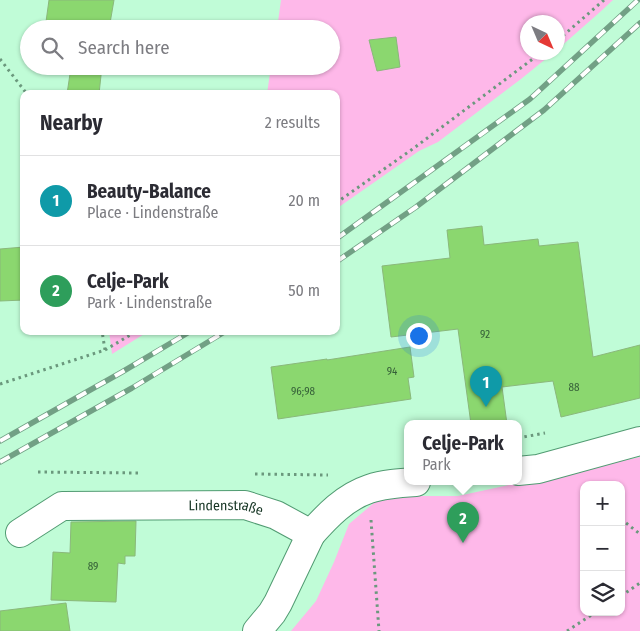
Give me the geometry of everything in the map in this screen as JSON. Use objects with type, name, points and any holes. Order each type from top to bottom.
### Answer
[{"type":"street","points":[[522,470],[538,468],[640,441]]},
{"type":"street","points":[[257,631],[278,603],[311,534],[334,510],[368,489],[404,483]]},
{"type":"street","name":"Lindenstraße","points":[[20,533],[62,506],[245,505],[276,515],[311,534]]},
{"type":"path","points":[[565,34],[604,0]]},
{"type":"path","points":[[0,59],[24,90]]},
{"type":"path","points":[[340,200],[414,148],[531,60]]},
{"type":"path","points":[[103,335],[105,350]]},
{"type":"path","points":[[0,384],[105,350],[131,335]]},
{"type":"path","points":[[368,489],[378,631]]},
{"type":"path","points":[[625,522],[640,534]]},
{"type":"path","points":[[625,593],[640,583]]},
{"type":"path","points":[[567,631],[590,616]]},
{"type":"shaded area","points":[[281,0],[613,0],[565,43],[565,15],[520,15],[520,60],[544,60],[438,142],[419,151],[340,206],[340,90],[268,90],[270,75],[340,75],[340,20],[278,20]]},
{"type":"shaded area","points":[[110,335],[143,335],[112,354]]},
{"type":"shaded area","points":[[640,457],[640,631],[291,631],[316,601],[349,524],[382,496],[458,496],[509,485],[522,485],[522,482]]},
{"type":"building","points":[[49,0],[114,0],[111,20],[46,20]]},
{"type":"building","points":[[396,37],[400,67],[377,71],[369,40]]},
{"type":"building","points":[[70,75],[101,75],[99,90],[68,90]]},
{"type":"building","points":[[482,226],[484,245],[538,239],[539,246],[578,242],[593,357],[640,345],[640,398],[561,417],[553,381],[502,387],[506,420],[470,420],[458,329],[391,337],[382,266],[450,258],[447,230]]},
{"type":"building","points":[[20,247],[20,300],[0,301],[0,249]]},
{"type":"building","points":[[410,347],[414,377],[408,378],[411,399],[278,419],[271,367]]},
{"type":"building","points":[[136,521],[135,556],[125,556],[125,564],[118,563],[116,602],[51,600],[53,552],[70,553],[71,522]]},
{"type":"building","points":[[66,603],[70,631],[0,631],[0,611]]},
{"type":"railway","points":[[340,236],[530,99],[638,0]]},
{"type":"railway","points":[[340,259],[416,207],[544,110],[640,23]]},
{"type":"railway","points":[[0,441],[184,335]]},
{"type":"railway","points":[[0,462],[132,388],[219,335]]},
{"type":"place","name":"Beauty-Balance","points":[[486,407]]},
{"type":"place","name":"Celje-Park","points":[[463,543]]}]
